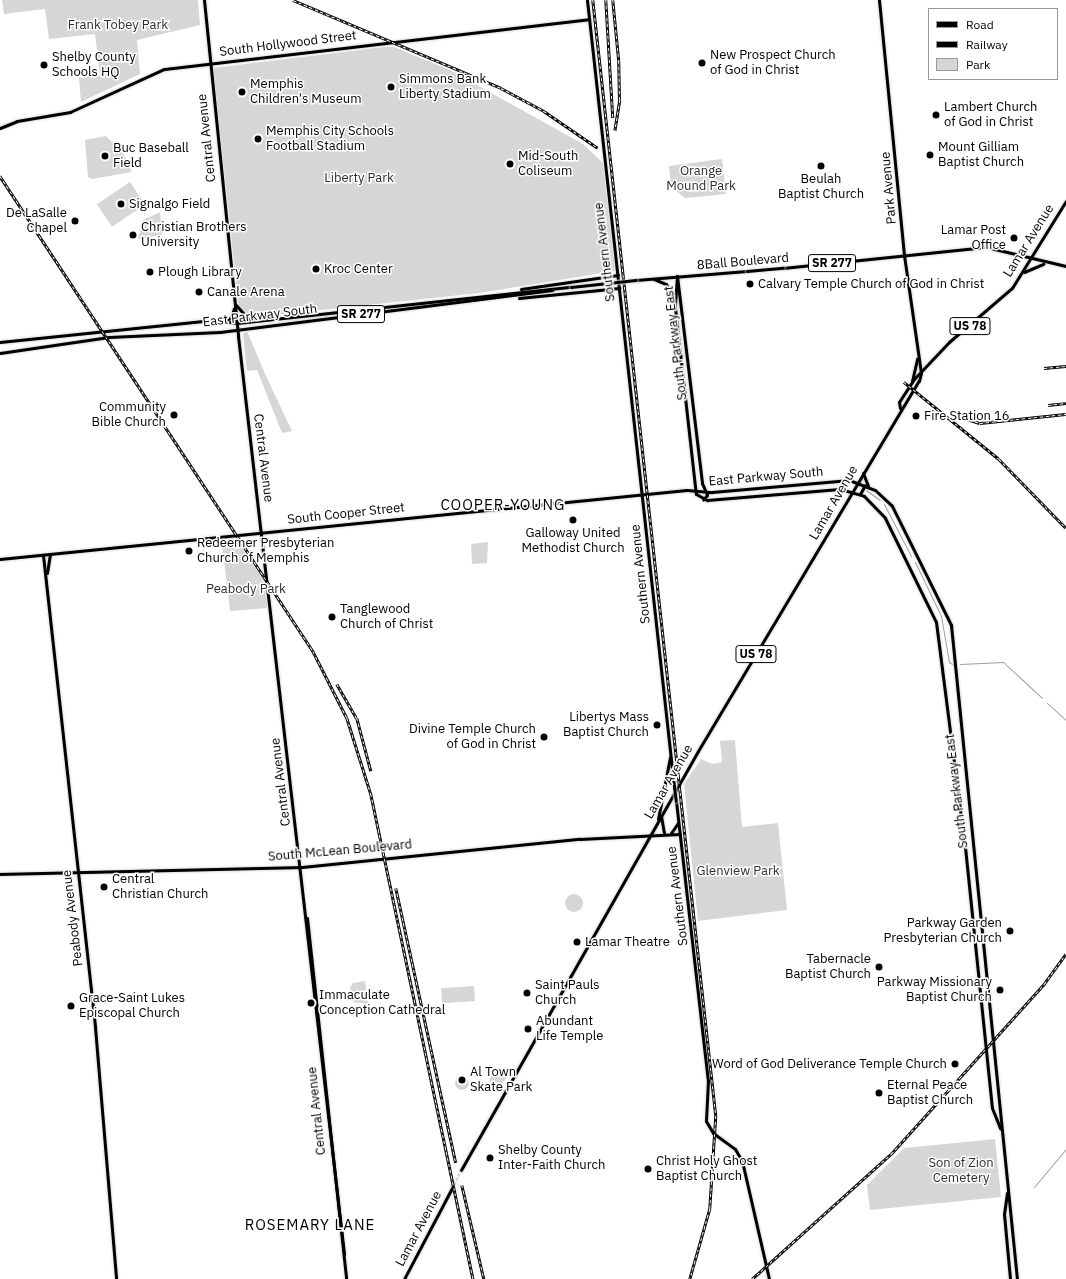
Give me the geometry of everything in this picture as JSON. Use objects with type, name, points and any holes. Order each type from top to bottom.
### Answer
[{"type":"main road","name":"Central Avenue","points":[[204,0],[209,64],[237,330],[302,867],[346,1279]]},
{"type":"main road","name":"Southern Avenue","points":[[587,0],[708,1080],[706,1121],[721,1139],[735,1149],[742,1160],[769,1279]]},
{"type":"main road","name":"Park Avenue","points":[[879,0],[904,255],[921,373]]},
{"type":"main road","name":"South Hollywood Street","points":[[0,128],[15,121],[70,112],[164,69],[589,19]]},
{"type":"main road","name":"Lamar Avenue","points":[[900,408],[899,402],[911,384],[949,342],[997,303],[1024,272],[1066,201]]},
{"type":"main road","name":"SR 277","points":[[904,255],[986,247],[1031,260]]},
{"type":"main road","points":[[1035,254],[1043,263]]},
{"type":"main road","name":"8Ball Boulevard","points":[[678,276],[783,268],[904,255]]},
{"type":"main road","points":[[1031,260],[1066,266]]},
{"type":"main road","points":[[1024,272],[1043,263]]},
{"type":"main road","points":[[506,292],[618,275]]},
{"type":"main road","name":"East Parkway South","points":[[0,342],[224,321],[252,321],[506,292],[678,276]]},
{"type":"main road","name":"South Parkway East","points":[[678,276],[674,299],[695,491]]},
{"type":"main road","name":"South Parkway East","points":[[678,276],[706,497],[702,500]]},
{"type":"main road","points":[[652,278],[666,284],[674,299]]},
{"type":"main road","name":"East Parkway South","points":[[0,353],[102,338],[237,330],[511,298],[570,287]]},
{"type":"main road","points":[[511,298],[620,288]]},
{"type":"main road","points":[[224,321],[231,318],[235,304]]},
{"type":"main road","points":[[235,304],[245,319],[252,321]]},
{"type":"main road","points":[[911,384],[917,351]]},
{"type":"main road","points":[[681,363],[689,362]]},
{"type":"main road","name":"Lamar Avenue","points":[[461,1170],[662,814],[859,482],[921,373]]},
{"type":"main road","points":[[860,494],[866,485],[863,473]]},
{"type":"main road","name":"East Parkway South","points":[[695,491],[705,492],[859,482]]},
{"type":"main road","name":"South Parkway East","points":[[859,482],[866,485],[892,506],[951,625],[1017,1279]]},
{"type":"main road","name":"East Parkway South","points":[[695,491],[702,500],[853,491]]},
{"type":"main road","name":"South Cooper Street","points":[[0,559],[262,532],[695,491]]},
{"type":"main road","name":"South Parkway East","points":[[853,491],[877,506],[885,518],[940,634],[992,1108],[1001,1128]]},
{"type":"main road","points":[[45,576],[47,558],[51,554]]},
{"type":"main road","name":"Peabody Avenue","points":[[43,555],[77,873],[116,1279]]},
{"type":"main road","points":[[658,821],[671,754]]},
{"type":"main road","points":[[662,814],[664,833]]},
{"type":"main road","points":[[669,833],[679,822]]},
{"type":"main road","name":"South McLean Boulevard","points":[[0,874],[302,867],[652,833],[680,834]]},
{"type":"main road","name":"South Parkway East","points":[[1008,1186],[1004,1214],[1010,1279]]},
{"type":"main road","name":"Lamar Avenue","points":[[404,1279],[452,1188]]},
{"type":"green space","name":"Frank Tobey Park","points":[[2,0],[198,0],[200,25],[137,40],[140,74],[81,102],[79,78],[100,76],[95,34],[49,39],[45,9],[4,14]]},
{"type":"green space","name":"Liberty Park","points":[[394,47],[450,70],[583,144],[603,163],[615,271],[479,293],[246,318],[239,309],[213,68]]},
{"type":"green space","name":"Buc Baseball Field","points":[[106,136],[124,155],[132,172],[92,179],[88,177],[85,140]]},
{"type":"green space","name":"Orange Mound Park","points":[[722,159],[726,194],[685,198],[671,187],[669,166]]},
{"type":"green space","name":"Signalgo Field","points":[[130,182],[145,204],[112,227],[97,204]]},
{"type":"green space","points":[[160,212],[162,235],[138,239],[143,220]]},
{"type":"green space","points":[[247,331],[292,431],[282,433],[257,370],[247,371],[243,334]]},
{"type":"green space","name":"Peabody Park","points":[[236,539],[266,584],[267,608],[230,611],[222,543]]},
{"type":"green space","points":[[488,542],[487,563],[472,564],[471,544]]},
{"type":"green space","name":"Glenview Park","points":[[735,740],[742,827],[778,823],[787,910],[698,921],[684,784],[701,759],[712,764],[722,762],[720,741]]},
{"type":"green space","points":[[574,894],[580,897],[583,903],[580,909],[574,912],[568,909],[565,903],[568,897]]},
{"type":"green space","points":[[365,981],[368,1004],[353,1002],[350,988],[353,983]]},
{"type":"green space","points":[[474,986],[475,1001],[442,1003],[441,988]]},
{"type":"green space","points":[[510,1072],[504,1082],[490,1083],[489,1074]]},
{"type":"green space","name":"Al Town Skate Park","points":[[462,1076],[467,1078],[469,1083],[467,1088],[462,1090],[457,1088],[455,1083],[457,1078]]},
{"type":"green space","name":"Son of Zion Cemetery","points":[[995,1139],[1001,1197],[870,1210],[867,1185],[904,1148]]},
{"type":"waterway","points":[[866,490],[880,500]]},
{"type":"waterway","points":[[884,504],[911,556]]},
{"type":"waterway","points":[[915,562],[941,616],[949,662],[954,665]]},
{"type":"waterway","points":[[960,664],[1003,662],[1042,698]]},
{"type":"waterway","points":[[1047,703],[1066,720]]},
{"type":"waterway","points":[[1034,1187],[1066,1149]]},
{"type":"tunnel","points":[[452,1188],[461,1170]]},
{"type":"railway","points":[[293,0],[501,88],[544,111],[598,148]]},
{"type":"railway","points":[[593,0],[716,1116],[710,1209],[690,1279]]},
{"type":"railway","points":[[606,0],[613,118]]},
{"type":"railway","points":[[613,0],[619,61],[620,100],[615,131]]},
{"type":"railway","points":[[0,176],[313,651],[347,718],[371,794],[473,1279]]},
{"type":"railway","points":[[1044,368],[1066,366]]},
{"type":"railway","points":[[904,382],[999,459],[1066,528]]},
{"type":"railway","points":[[1048,405],[1066,403]]},
{"type":"railway","points":[[952,414],[980,423],[1066,414]]},
{"type":"railway","points":[[337,684],[357,718],[371,771]]},
{"type":"railway","points":[[396,888],[456,1163]]},
{"type":"railway","points":[[752,1279],[891,1154],[1044,984],[1066,954]]},
{"type":"railway","points":[[462,1185],[484,1279]]},
{"type":"place","name":"New Prospect Church of God in Christ","points":[[702,63]]},
{"type":"place","name":"Shelby County Schools HQ","points":[[44,65]]},
{"type":"place","name":"Simmons Bank Liberty Stadium","points":[[391,87]]},
{"type":"place","name":"Memphis Children's Museum","points":[[242,92]]},
{"type":"place","name":"Lambert Church of God in Christ","points":[[936,115]]},
{"type":"place","name":"Memphis City Schools Football Stadium","points":[[258,139]]},
{"type":"place","name":"Mount Gilliam Baptist Church","points":[[930,155]]},
{"type":"place","name":"Buc Baseball Field","points":[[105,156]]},
{"type":"place","name":"Mid-South Coliseum","points":[[510,164]]},
{"type":"place","name":"Beulah Baptist Church","points":[[821,166]]},
{"type":"place","name":"Signalgo Field","points":[[121,204]]},
{"type":"place","name":"De LaSalle Chapel","points":[[75,221]]},
{"type":"place","name":"Christian Brothers University","points":[[133,235]]},
{"type":"place","name":"Lamar Post Office","points":[[1014,238]]},
{"type":"place","name":"Kroc Center","points":[[316,269]]},
{"type":"place","name":"Plough Library","points":[[150,272]]},
{"type":"place","name":"Calvary Temple Church of God in Christ","points":[[750,284]]},
{"type":"place","name":"Canale Arena","points":[[199,292]]},
{"type":"place","name":"Community Bible Church","points":[[174,415]]},
{"type":"place","name":"Fire Station 16","points":[[916,416]]},
{"type":"place","name":"Galloway United Methodist Church","points":[[573,520]]},
{"type":"place","name":"Redeemer Presbyterian Church of Memphis","points":[[189,551]]},
{"type":"place","name":"Tanglewood Church of Christ","points":[[332,617]]},
{"type":"place","name":"Libertys Mass Baptist Church","points":[[657,725]]},
{"type":"place","name":"Divine Temple Church of God in Christ","points":[[544,737]]},
{"type":"place","name":"Central Christian Church","points":[[104,887]]},
{"type":"place","name":"Parkway Garden Presbyterian Church","points":[[1010,931]]},
{"type":"place","name":"Lamar Theatre","points":[[577,942]]},
{"type":"place","name":"Tabernacle Baptist Church","points":[[879,967]]},
{"type":"place","name":"Parkway Missionary Baptist Church","points":[[1000,990]]},
{"type":"place","name":"Saint Pauls Church","points":[[527,993]]},
{"type":"place","name":"Immaculate Conception Cathedral","points":[[311,1003]]},
{"type":"place","name":"Grace-Saint Lukes Episcopal Church","points":[[71,1006]]},
{"type":"place","name":"Abundant Life Temple","points":[[528,1029]]},
{"type":"place","name":"Word of God Deliverance Temple Church","points":[[955,1064]]},
{"type":"place","name":"Al Town Skate Park","points":[[462,1080]]},
{"type":"place","name":"Eternal Peace Baptist Church","points":[[879,1093]]},
{"type":"place","name":"Shelby County Inter-Faith Church","points":[[490,1158]]},
{"type":"place","name":"Christ Holy Ghost Baptist Church","points":[[648,1169]]},
{"type":"district","name":"COOPER-YOUNG","points":[[503,505]]},
{"type":"district","name":"ROSEMARY LANE","points":[[310,1225]]}]
